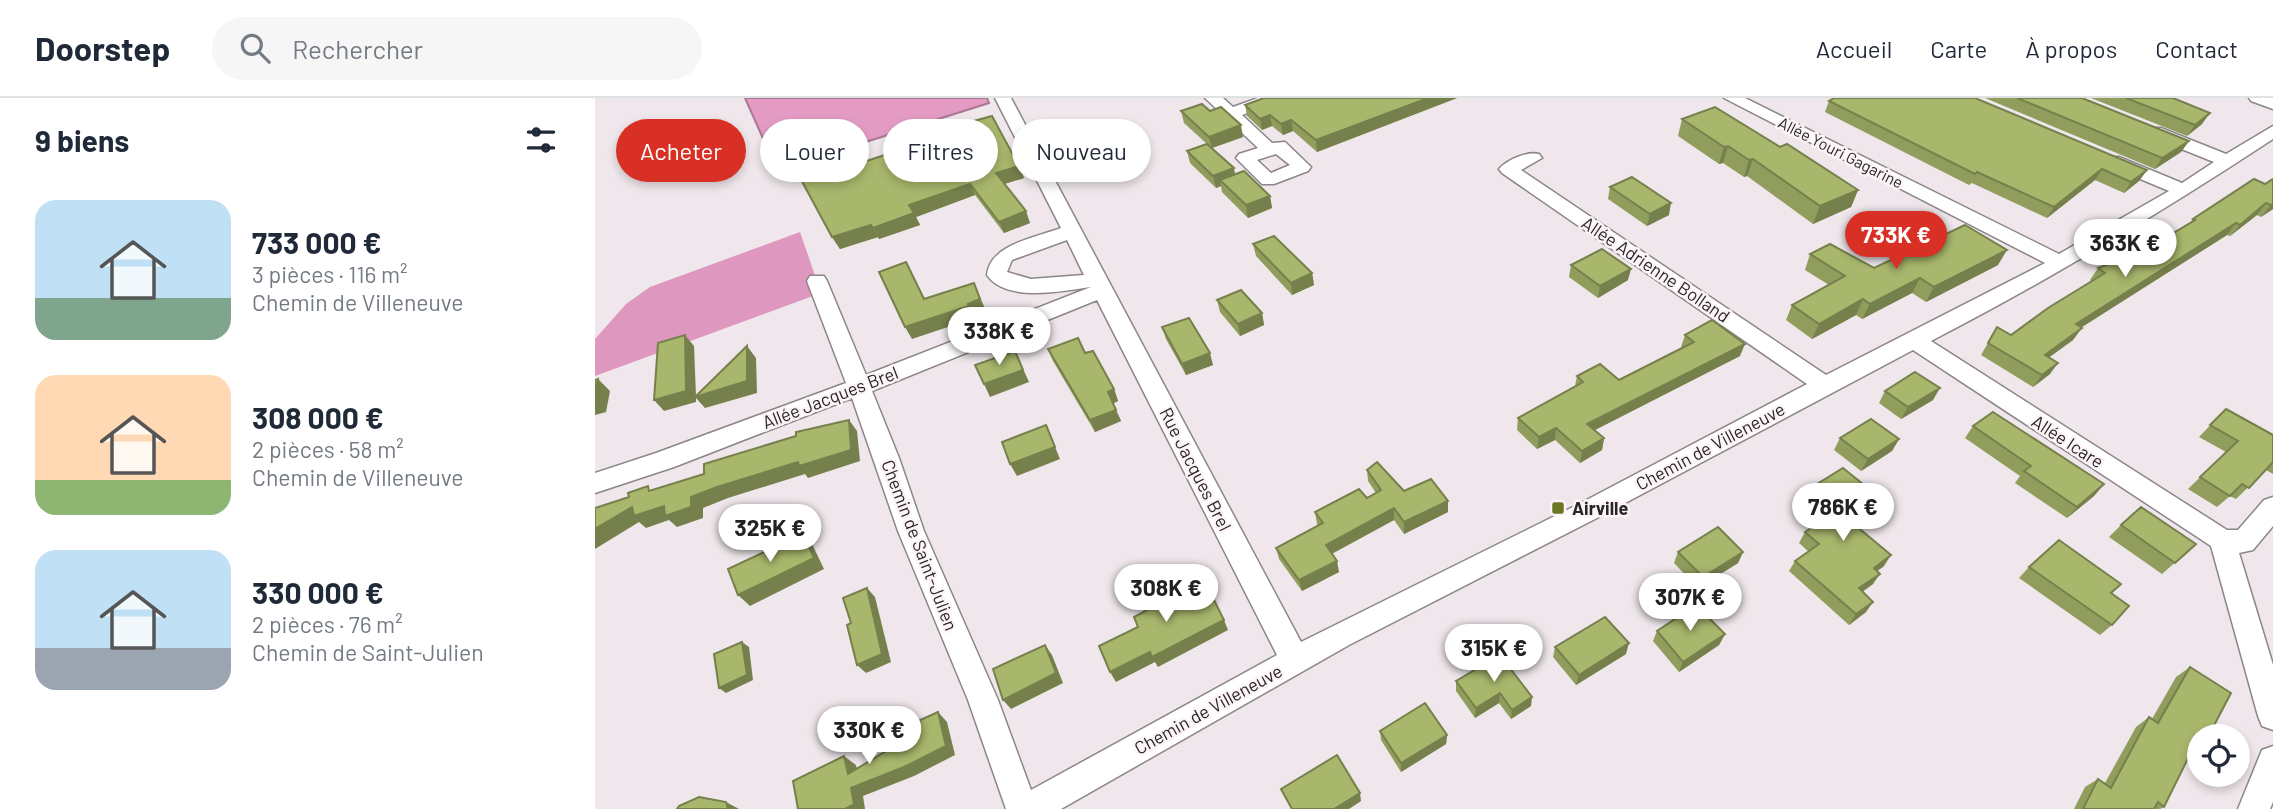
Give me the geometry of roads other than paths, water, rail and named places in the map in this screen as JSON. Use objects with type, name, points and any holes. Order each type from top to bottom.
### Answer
[{"type":"street","name":"Rue Jacques Brel","points":[[1003,98],[1295,660]]},
{"type":"street","points":[[1213,98],[1270,150]]},
{"type":"street","points":[[1231,113],[1275,98]]},
{"type":"street","name":"Allée Youri Gagarine","points":[[1733,98],[2061,263]]},
{"type":"street","points":[[2257,98],[2273,104]]},
{"type":"street","points":[[2145,128],[2228,161]]},
{"type":"street","name":"Chemin de Villeneuve","points":[[1029,809],[1295,660],[1586,512],[2061,263],[2183,190],[2273,131]]},
{"type":"street","points":[[2101,156],[2183,190]]},
{"type":"street","name":"Allée Adrienne Bolland","points":[[1533,158],[1508,169],[1825,385]]},
{"type":"street","points":[[1072,231],[1005,256],[998,265],[997,275],[1003,281],[1034,285],[1100,285]]},
{"type":"street","name":"Chemin de Saint-Julien","points":[[817,281],[887,458],[911,531],[983,700],[1022,809]]},
{"type":"street","name":"Allée Jacques Brel","points":[[595,483],[665,460],[858,386],[1100,285]]},
{"type":"street","name":"Allée Icare","points":[[1915,341],[2222,540]]},
{"type":"street","points":[[2273,507],[2244,542],[2222,540],[2273,716]]},
{"type":"street","points":[[2254,809],[2273,761]]},
{"type":"place","name":"Airville","points":[[1558,508]]}]
